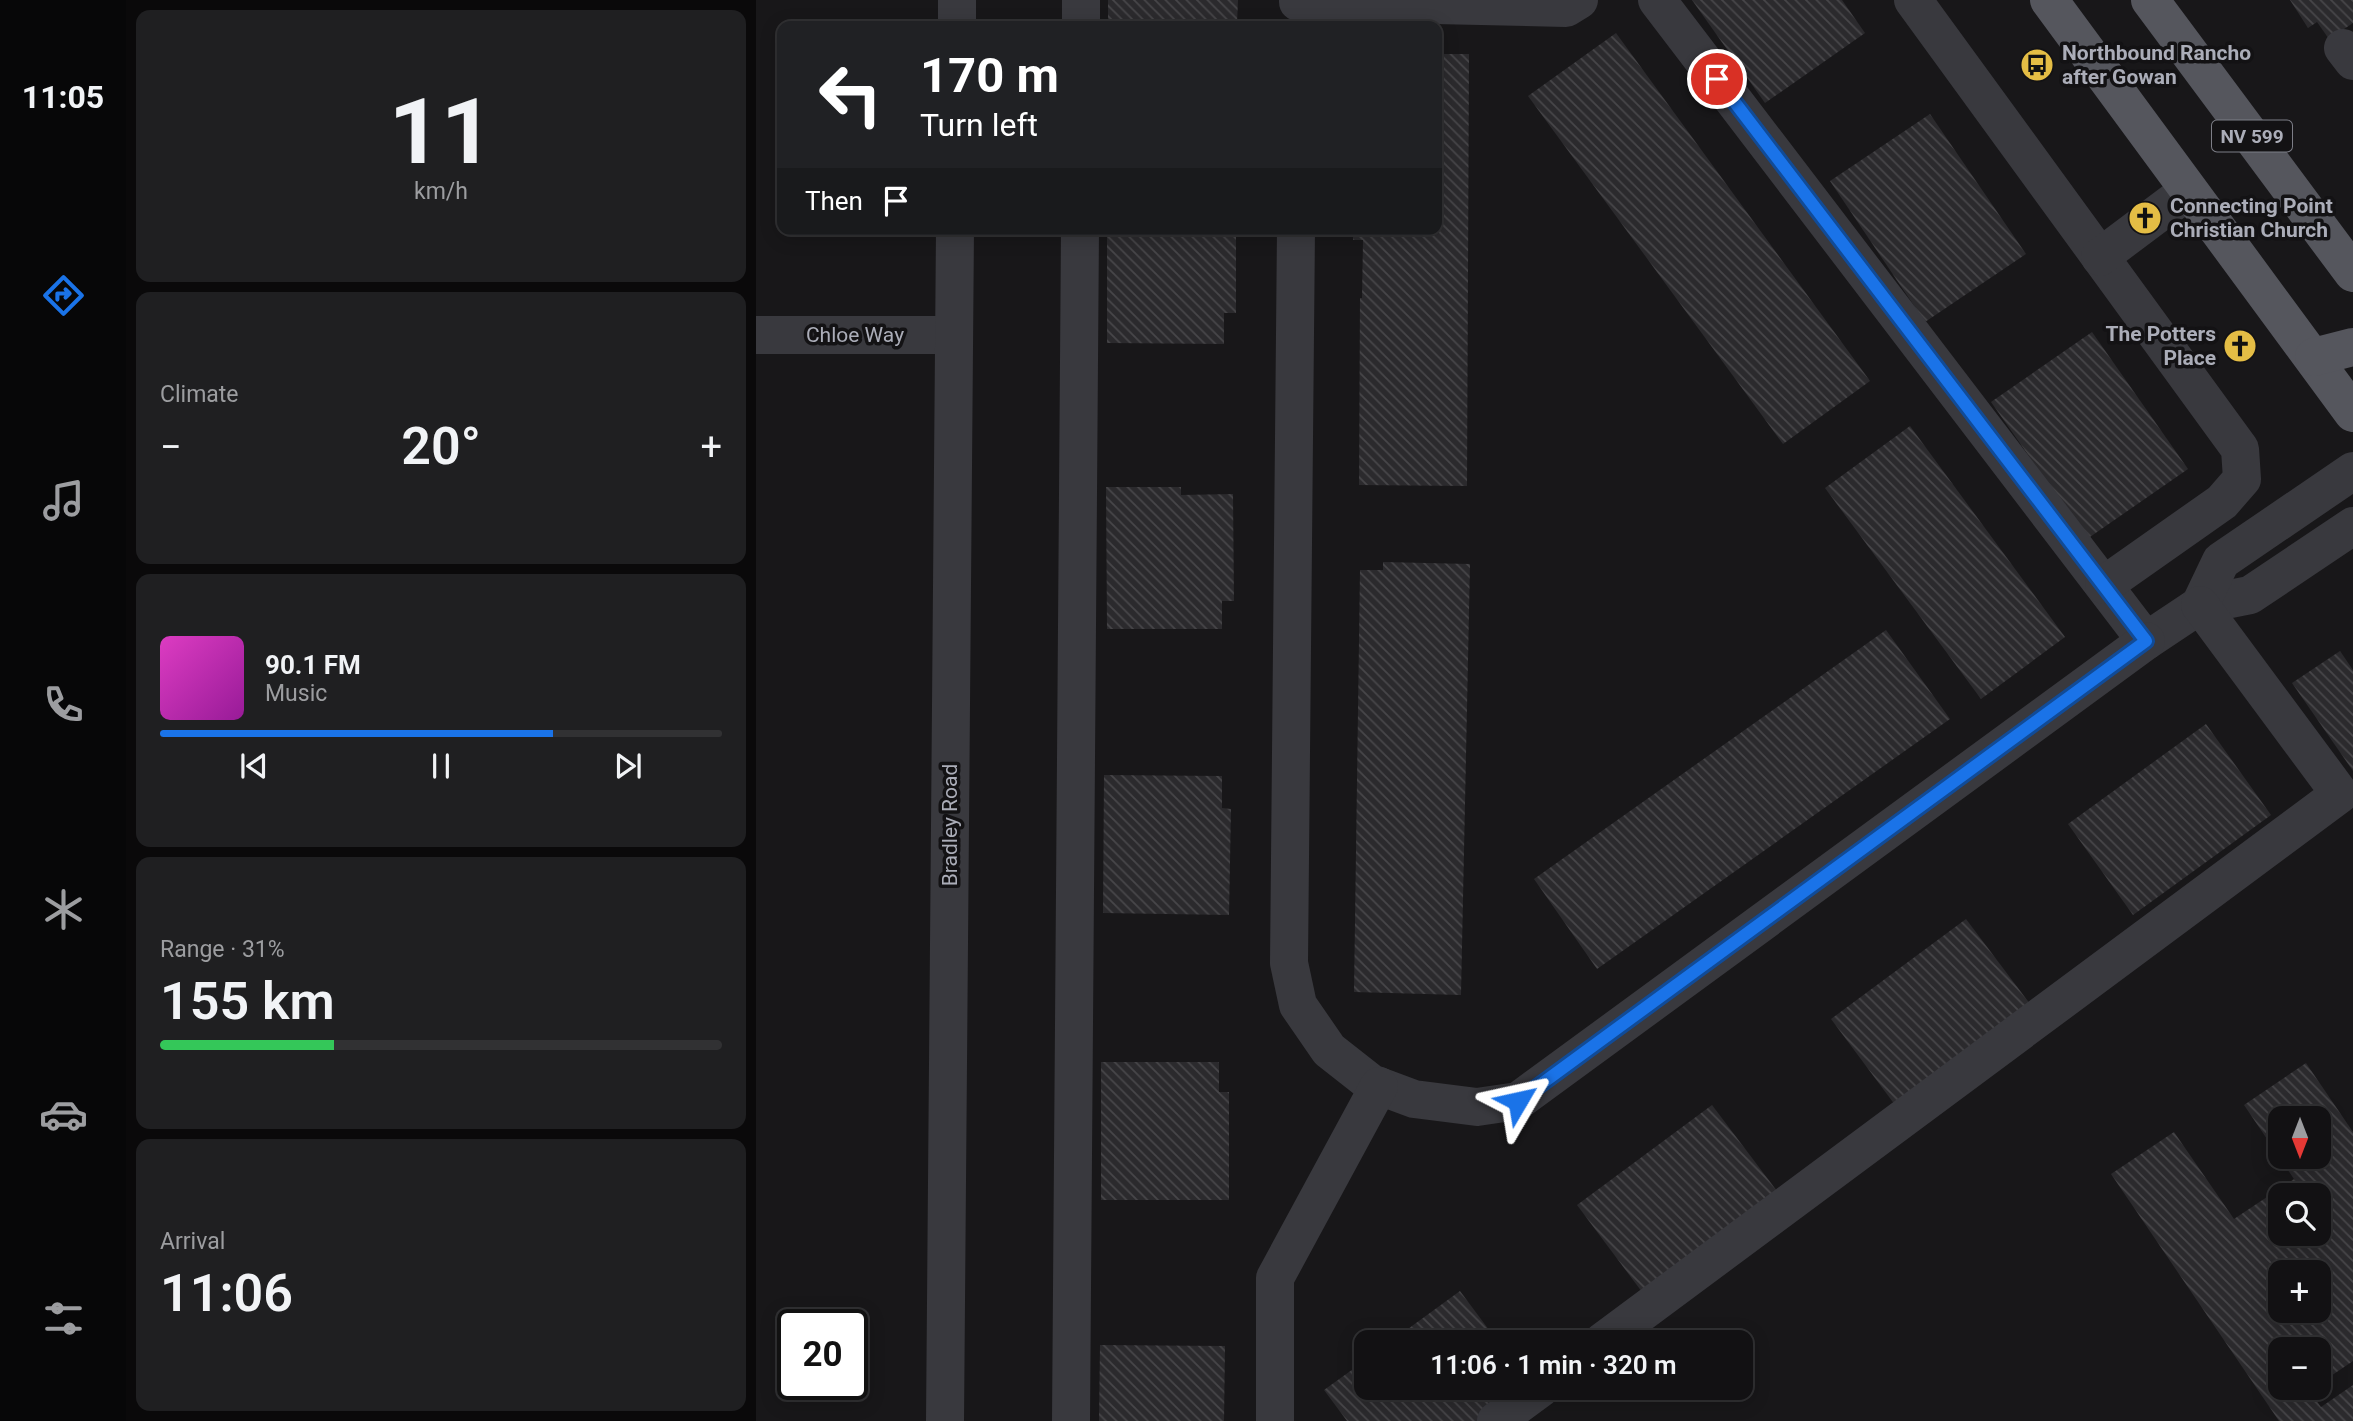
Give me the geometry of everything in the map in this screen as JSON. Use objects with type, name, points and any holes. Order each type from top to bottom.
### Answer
[{"type":"main road","points":[[2049,0],[2353,413]]},
{"type":"main road","name":"NV 599","points":[[2150,0],[2350,263]]},
{"type":"main road","points":[[2314,357],[2353,347]]},
{"type":"street","points":[[957,0],[957,21]]},
{"type":"street","points":[[1081,0],[1081,21]]},
{"type":"street","points":[[1298,10],[1566,8],[1579,0]]},
{"type":"street","points":[[1657,0],[2146,641]]},
{"type":"street","points":[[1913,0],[2240,449],[2242,479],[2222,502],[2104,585]]},
{"type":"street","points":[[2100,257],[2188,191]]},
{"type":"street","name":"Bradley Road","points":[[945,1421],[955,235]]},
{"type":"street","points":[[1071,1421],[1080,235]]},
{"type":"street","points":[[1296,235],[1289,963],[1298,1005],[1329,1049],[1371,1083],[1414,1099],[1477,1107],[1518,1101],[2146,641],[2200,605],[2250,595],[2353,526]]},
{"type":"street","name":"Chloe Way","points":[[756,335],[954,335]]},
{"type":"street","points":[[2200,605],[2221,561],[2353,471]]},
{"type":"street","points":[[1618,1330],[2340,794],[2200,605]]},
{"type":"street","points":[[1275,1421],[1275,1278],[1379,1086]]},
{"type":"street","points":[[1496,1421],[1525,1400]]},
{"type":"building","points":[[1108,0],[1238,0],[1237,21],[1108,21]]},
{"type":"building","points":[[1692,0],[1842,0],[1865,33],[1765,103]]},
{"type":"building","points":[[2290,0],[2353,0],[2353,23],[2329,39],[2317,22],[2308,28]]},
{"type":"building","points":[[1616,33],[1870,381],[1783,444],[1528,96]]},
{"type":"building","points":[[1442,54],[1469,54],[1467,486],[1359,485],[1363,240],[1353,240],[1353,235],[1442,235]]},
{"type":"building","points":[[1930,114],[2026,254],[1925,322],[1830,181]]},
{"type":"building","points":[[1107,235],[1236,237],[1236,313],[1224,313],[1224,344],[1107,343]]},
{"type":"building","points":[[2092,332],[2188,469],[2087,539],[1991,402]]},
{"type":"building","points":[[1910,426],[2065,637],[1981,699],[1825,488]]},
{"type":"building","points":[[1106,487],[1181,487],[1181,495],[1233,494],[1234,601],[1222,601],[1222,629],[1107,629]]},
{"type":"building","points":[[1383,562],[1470,564],[1461,995],[1354,992],[1360,570],[1383,570]]},
{"type":"building","points":[[1886,630],[1950,719],[1597,969],[1534,879]]},
{"type":"building","points":[[2340,651],[2353,670],[2353,771],[2292,683]]},
{"type":"building","points":[[2206,724],[2271,815],[2133,915],[2068,824]]},
{"type":"building","points":[[1104,775],[1222,776],[1222,808],[1231,809],[1229,915],[1103,913]]},
{"type":"building","points":[[1966,919],[2039,1016],[1904,1117],[1831,1019]]},
{"type":"building","points":[[1101,1062],[1219,1062],[1219,1092],[1229,1092],[1229,1200],[1101,1200]]},
{"type":"building","points":[[2306,1063],[2353,1132],[2353,1361],[2331,1376],[2331,1337],[2268,1337],[2268,1400],[2316,1400],[2321,1407],[2353,1385],[2353,1421],[2279,1421],[2111,1174],[2174,1132],[2234,1219],[2268,1196],[2268,1246],[2331,1246],[2331,1183],[2288,1183],[2294,1179],[2287,1169],[2331,1169],[2331,1106],[2268,1106],[2268,1141],[2244,1105]]},
{"type":"building","points":[[1712,1105],[1786,1203],[1651,1304],[1577,1205]]},
{"type":"building","points":[[1460,1291],[1489,1330],[1406,1330]]},
{"type":"building","points":[[1100,1345],[1225,1346],[1224,1421],[1099,1421]]},
{"type":"building","points":[[1354,1368],[1354,1400],[1517,1400],[1493,1421],[1347,1421],[1324,1390]]},
{"type":"place","name":"Northbound Rancho after Gowan","points":[[2037,65]]},
{"type":"place","name":"Connecting Point Christian Church","points":[[2145,218]]},
{"type":"place","name":"The Potters Place","points":[[2240,346]]},
{"type":"route","points":[[1518,1101],[2146,641],[1717,79]]}]
